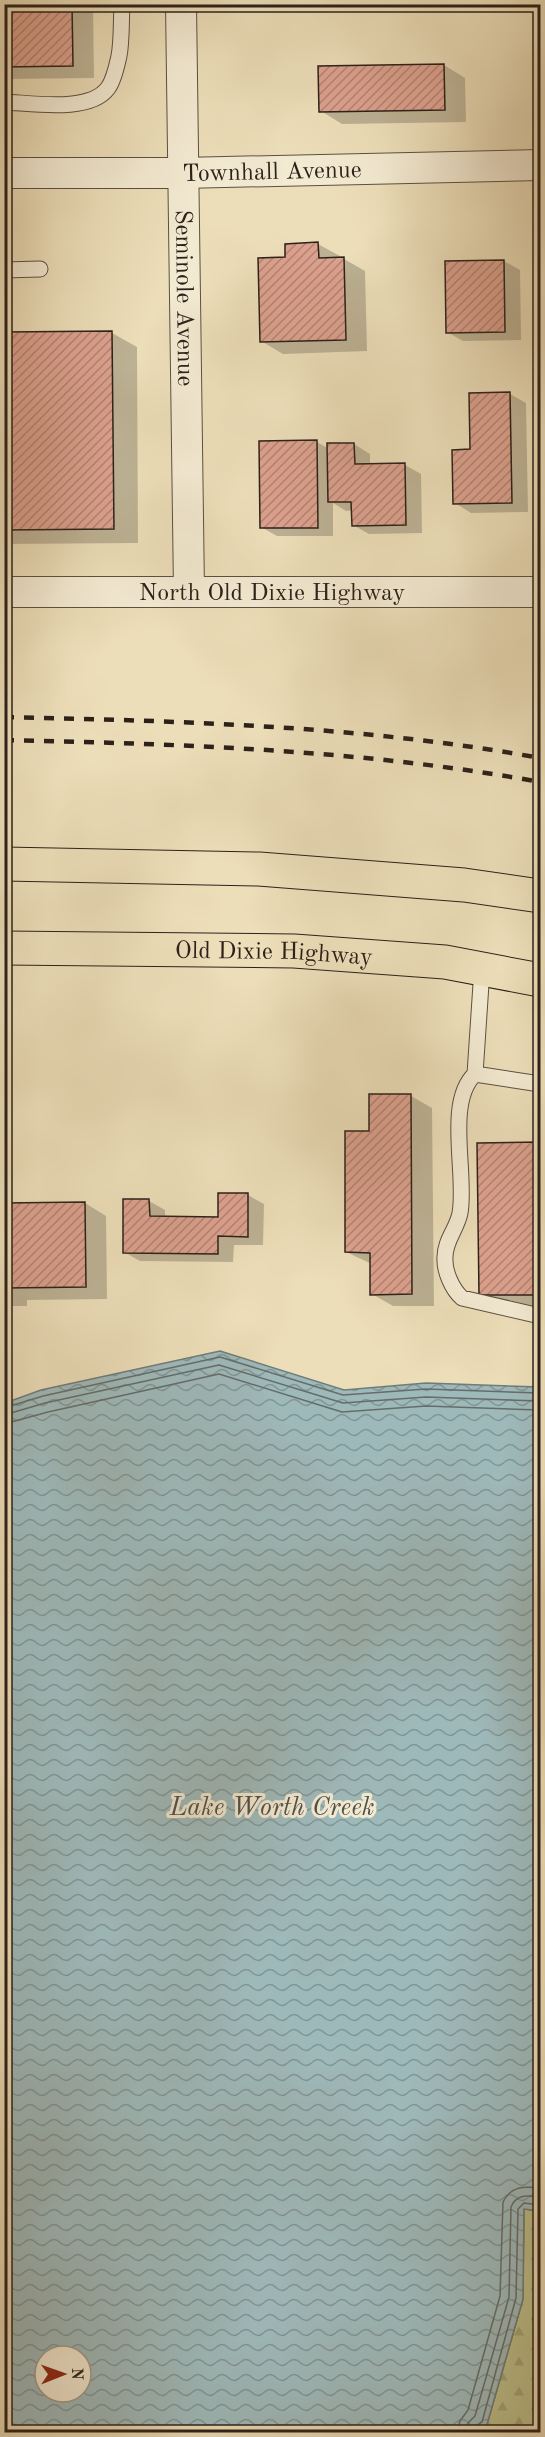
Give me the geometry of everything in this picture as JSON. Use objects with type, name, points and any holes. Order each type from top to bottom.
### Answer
[{"type":"main road","points":[[4,864],[259,869],[464,885],[540,896]]},
{"type":"main road","name":"Old Dixie Highway","points":[[4,948],[294,951],[445,962],[540,980]]},
{"type":"street","name":"Seminole Avenue","points":[[181,4],[189,592]]},
{"type":"street","name":"Townhall Avenue","points":[[4,173],[182,173],[540,165]]},
{"type":"street","name":"North Old Dixie Highway","points":[[4,592],[540,592]]},
{"type":"lane","points":[[4,102],[73,104],[87,102],[99,96],[108,87],[119,56],[122,4]]},
{"type":"lane","points":[[4,270],[40,269]]},
{"type":"lane","points":[[482,969],[475,1074],[467,1082],[460,1099],[460,1213],[448,1238],[445,1258],[453,1290],[462,1298],[540,1316]]},
{"type":"lane","points":[[475,1074],[540,1084]]},
{"type":"green space","points":[[524,2209],[540,2211],[540,2432],[471,2432],[486,2428],[523,2299]]},
{"type":"water","name":"Lake Worth Creek","points":[[220,1351],[344,1390],[426,1383],[540,1387],[540,2211],[524,2209],[523,2299],[486,2428],[471,2432],[5,2432],[5,1403],[41,1390]]},
{"type":"building","points":[[4,4],[72,4],[73,66],[4,67]]},
{"type":"building","points":[[444,64],[445,110],[319,112],[318,66]]},
{"type":"building","points":[[318,242],[319,258],[344,257],[346,340],[260,342],[258,258],[285,257],[285,244]]},
{"type":"building","points":[[536,258],[540,258],[540,348],[538,348]]},
{"type":"building","points":[[504,260],[505,332],[446,333],[445,261]]},
{"type":"building","points":[[112,331],[114,529],[4,530],[4,332]]},
{"type":"building","points":[[510,392],[512,503],[453,504],[452,450],[470,449],[469,393]]},
{"type":"building","points":[[317,440],[318,528],[260,528],[259,441]]},
{"type":"building","points":[[327,443],[354,443],[355,464],[405,463],[406,525],[352,526],[351,502],[328,502]]},
{"type":"building","points":[[369,1094],[411,1094],[412,1294],[370,1295],[370,1253],[345,1252],[345,1131],[369,1131]]},
{"type":"building","points":[[540,1142],[540,1295],[479,1295],[477,1143]]},
{"type":"building","points":[[218,1193],[248,1193],[248,1237],[218,1236],[218,1254],[123,1253],[123,1199],[149,1199],[150,1216],[218,1217]]},
{"type":"building","points":[[85,1202],[86,1287],[6,1288],[4,1294],[4,1203]]},
{"type":"railway","points":[[4,717],[206,723],[341,732],[474,747],[540,758]]},
{"type":"railway","points":[[4,740],[274,750],[407,762],[540,782]]}]
